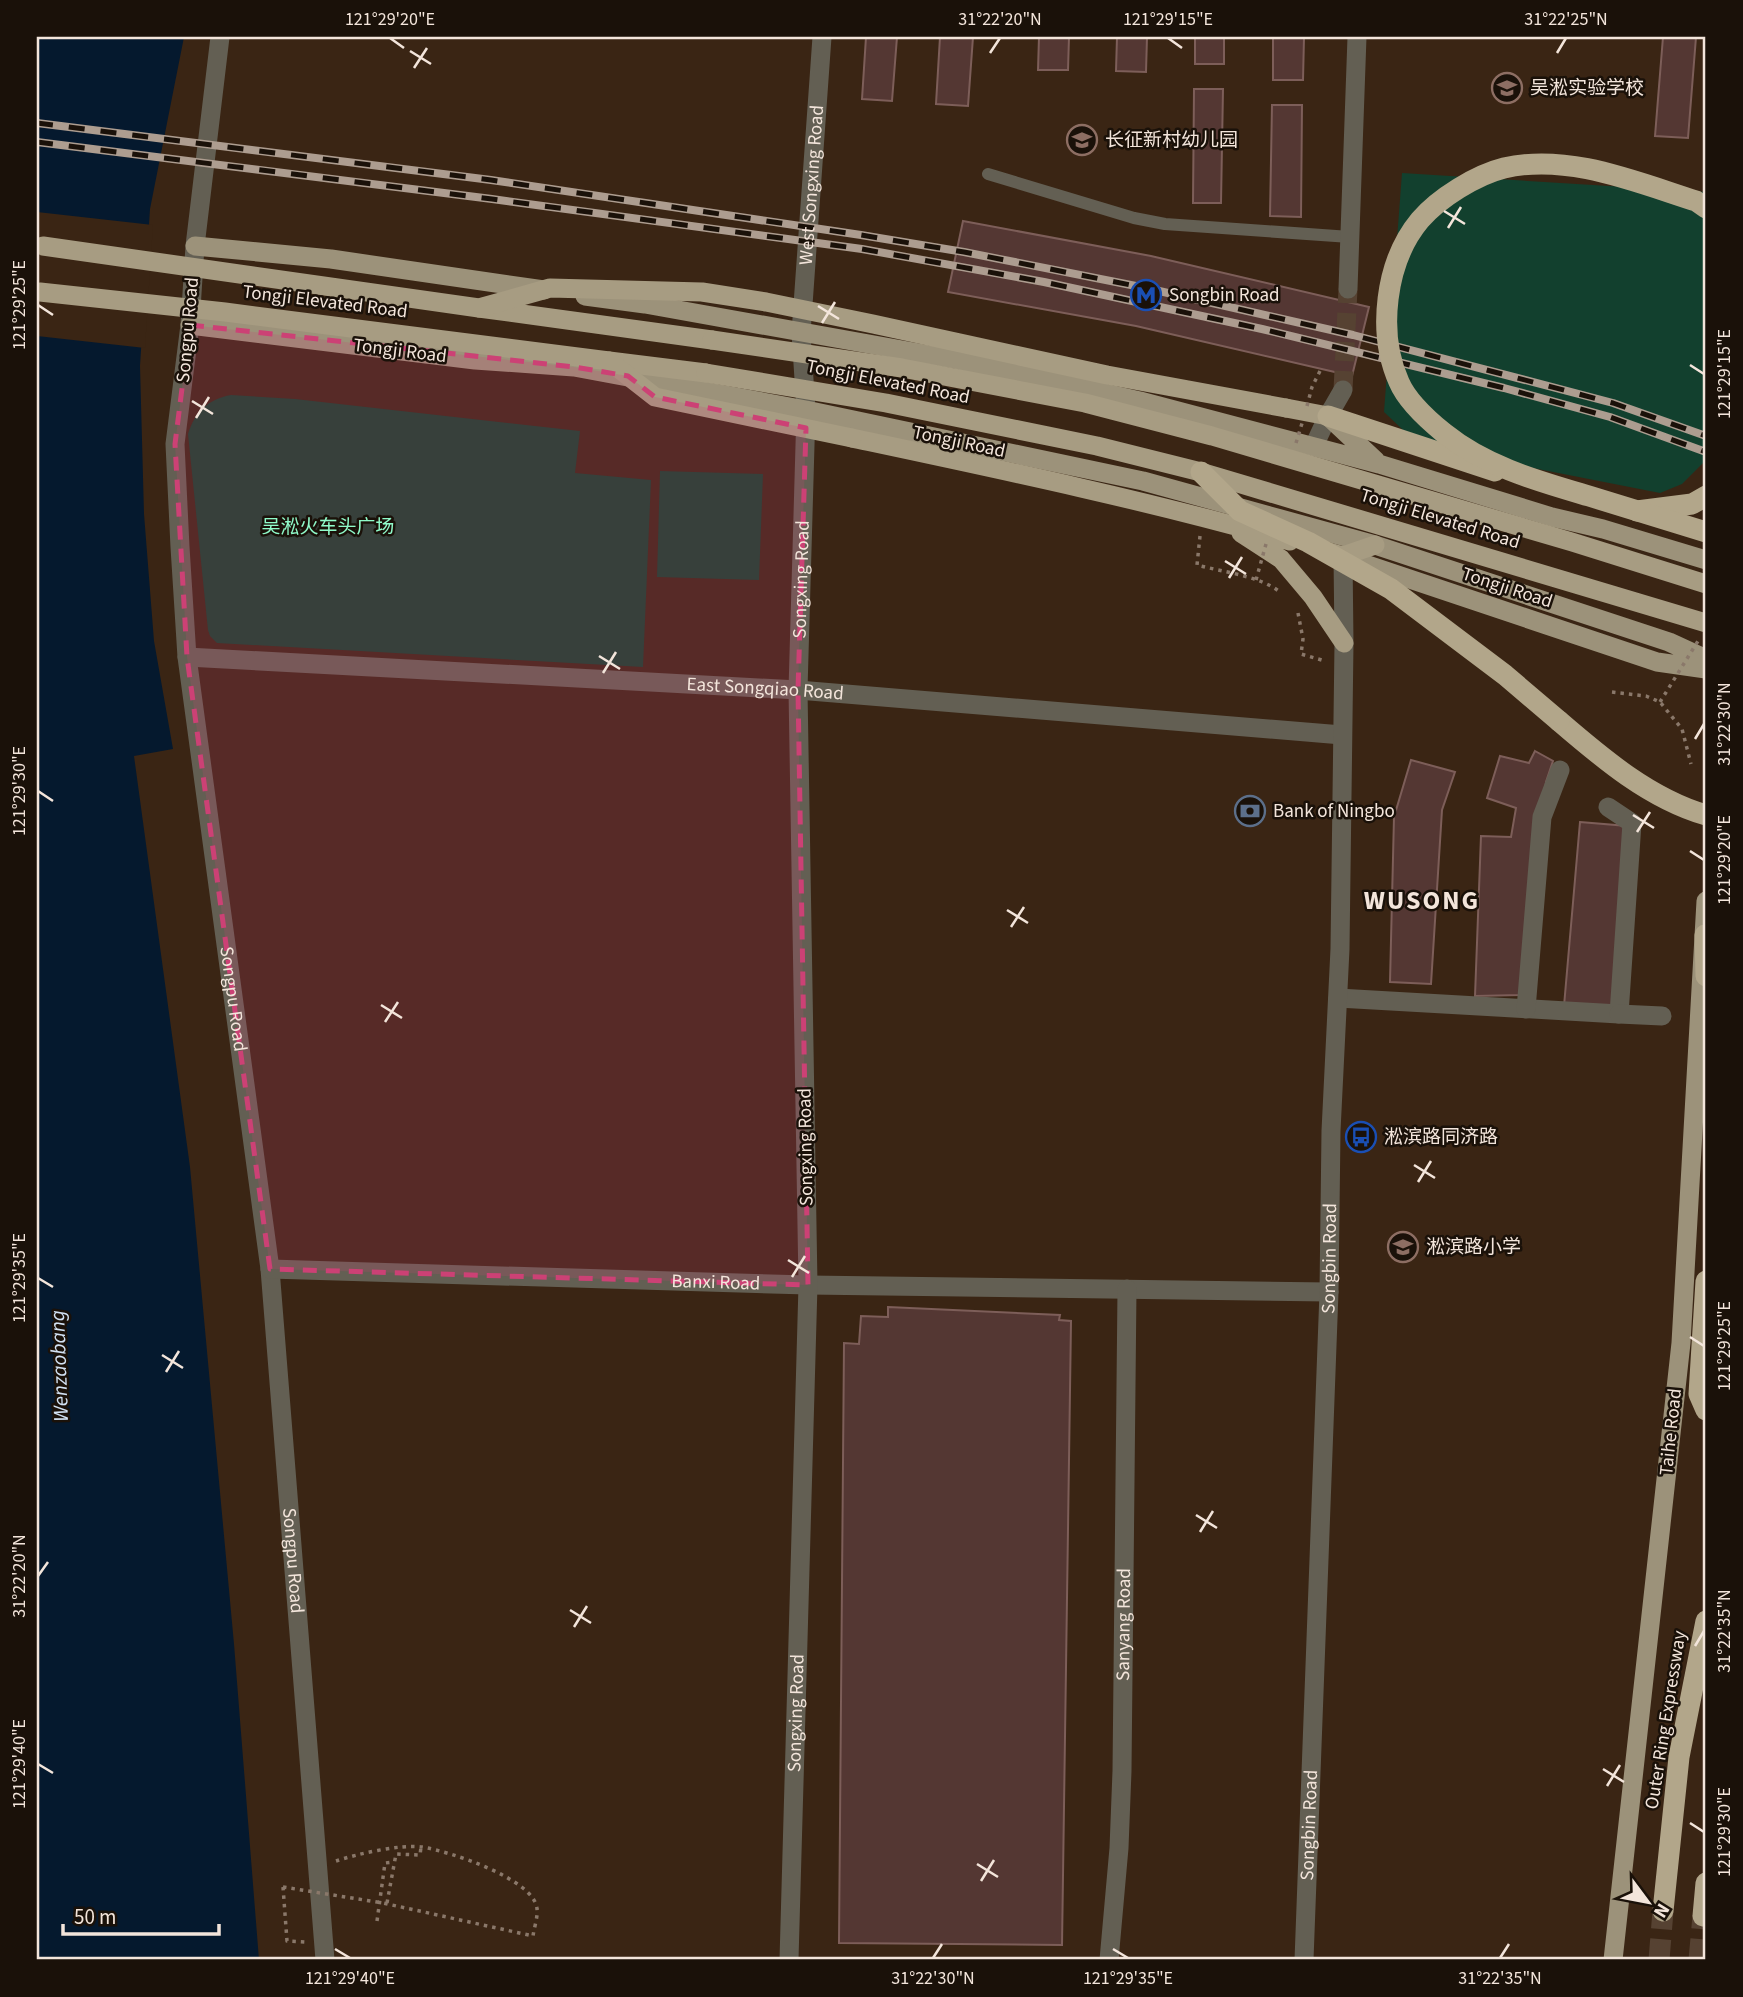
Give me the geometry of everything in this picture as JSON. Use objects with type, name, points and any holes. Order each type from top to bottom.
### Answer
[{"type":"highway","points":[[1706,208],[1696,201],[1620,177],[1576,167],[1540,163],[1504,168],[1468,182],[1438,202],[1419,221],[1392,274],[1386,328],[1399,382],[1413,403],[1444,433],[1479,457],[1525,477],[1706,532]]},
{"type":"highway","name":"Tongji Elevated Road","points":[[40,246],[902,368],[1085,403],[1239,444],[1706,584]]},
{"type":"highway","points":[[479,308],[550,288],[702,292],[860,321],[1107,375],[1328,416],[1570,496],[1638,511],[1692,504],[1706,496]]},
{"type":"highway","name":"Tongji Elevated Road","points":[[38,292],[225,312],[608,360],[706,373],[886,403],[1097,446],[1201,472],[1703,630]]},
{"type":"highway","points":[[608,360],[655,397],[996,468],[1226,523],[1343,556],[1375,545]]},
{"type":"highway","points":[[1201,472],[1240,510],[1308,542],[1391,589],[1505,675],[1590,748],[1639,784],[1680,806],[1706,815]]},
{"type":"highway","points":[[1226,523],[1281,559],[1313,597],[1345,643]]},
{"type":"highway","points":[[1705,934],[1706,976]]},
{"type":"highway","points":[[1706,1282],[1699,1394],[1706,1410]]},
{"type":"highway","name":"Outer Ring Expressway","points":[[1663,1911],[1679,1757],[1706,1620]]},
{"type":"highway","points":[[1703,1916],[1706,1883]]},
{"type":"main road","points":[[195,246],[331,259],[645,304],[958,360],[1140,401],[1314,446],[1552,517],[1604,528],[1706,560]]},
{"type":"main road","name":"Tongji Road","points":[[190,325],[475,360],[574,367],[806,410],[1143,481],[1375,545],[1669,642],[1706,659]]},
{"type":"main road","points":[[1328,416],[1379,464]]},
{"type":"main road","name":"Tongji Road","points":[[1343,556],[1657,662],[1706,669]]},
{"type":"main road","name":"Taihe Road","points":[[1613,1960],[1681,1343],[1706,901]]},
{"type":"street","name":"Songpu Road","points":[[220,37],[175,444],[187,657],[270,1269],[324,1952]]},
{"type":"street","name":"West Songxing Road","points":[[801,333],[822,37]]},
{"type":"street","points":[[1348,289],[1357,37]]},
{"type":"street","name":"Songxing Road","points":[[789,1960],[808,1284],[798,690],[806,410],[801,333]]},
{"type":"street","points":[[1314,446],[1343,390]]},
{"type":"street","name":"Songbin Road","points":[[1304,1960],[1329,1292],[1331,1131],[1340,949],[1345,643],[1343,556]]},
{"type":"street","name":"East Songqiao Road","points":[[187,657],[798,690],[1342,734]]},
{"type":"street","points":[[1526,1009],[1542,817],[1560,770]]},
{"type":"street","points":[[1608,807],[1632,823],[1619,1014]]},
{"type":"street","points":[[1338,998],[1662,1016]]},
{"type":"street","name":"Banxi Road","points":[[270,1269],[808,1284],[1329,1292]]},
{"type":"street","name":"Sanyang Road","points":[[1109,1960],[1119,1848],[1122,1771],[1127,1289]]},
{"type":"lane","points":[[988,174],[1134,218],[1165,224],[1350,237]]},
{"type":"path","points":[[1200,536],[1197,565],[1272,585],[1289,598]]},
{"type":"path","points":[[1294,607],[1300,616],[1303,639],[1301,654],[1344,667]]},
{"type":"path","points":[[1660,702],[1703,630]]},
{"type":"path","points":[[1612,692],[1646,696],[1660,702],[1682,729],[1691,764]]},
{"type":"path","points":[[317,1867],[400,1847],[421,1847],[464,1858],[518,1883],[532,1896],[538,1909],[533,1936],[385,1903],[283,1887],[288,1941],[324,1952]]},
{"type":"path","points":[[385,1903],[396,1854],[420,1855],[421,1847]]},
{"type":"path","points":[[377,1921],[385,1863],[393,1863]]},
{"type":"highlighted area","points":[[190,325],[574,367],[628,376],[655,397],[806,428],[798,690],[808,1285],[270,1269],[187,657],[175,444]]},
{"type":"green space","points":[[1402,173],[1706,192],[1706,460],[1682,484],[1660,493],[1420,446],[1384,412]]},
{"type":"green space","name":"吴淞火车头广场","points":[[231,395],[295,399],[580,431],[575,473],[651,480],[643,667],[217,643],[208,630],[188,434],[194,419],[209,403]]},
{"type":"green space","points":[[660,471],[763,474],[759,580],[657,577]]},
{"type":"water","name":"Wenzaobang","points":[[37,37],[184,37],[150,209],[140,366],[144,514],[154,641],[173,749],[134,756],[190,1167],[234,1644],[259,1960],[37,1960]]},
{"type":"pier","points":[[37,212],[153,225],[145,348],[37,336]]},
{"type":"building","points":[[866,37],[897,37],[892,101],[862,99]]},
{"type":"building","points":[[940,37],[973,37],[968,106],[936,104]]},
{"type":"building","points":[[1039,37],[1069,37],[1068,70],[1038,70]]},
{"type":"building","points":[[1117,37],[1147,37],[1146,72],[1116,71]]},
{"type":"building","points":[[1195,37],[1224,37],[1224,64],[1195,64]]},
{"type":"building","points":[[1273,37],[1304,37],[1303,80],[1273,80]]},
{"type":"building","points":[[1663,37],[1696,37],[1688,138],[1655,136]]},
{"type":"building","points":[[1194,89],[1223,89],[1221,203],[1193,203]]},
{"type":"building","points":[[1272,105],[1302,105],[1301,217],[1270,216]]},
{"type":"building","name":"Songbin Road","points":[[963,221],[1151,256],[1369,307],[1352,376],[1136,326],[948,292]]},
{"type":"building","points":[[1535,751],[1553,761],[1546,782],[1521,995],[1475,996],[1481,836],[1511,837],[1516,808],[1487,798],[1500,756],[1529,763]]},
{"type":"building","points":[[1411,760],[1455,772],[1442,810],[1431,984],[1390,982],[1394,817]]},
{"type":"building","points":[[1580,822],[1627,826],[1616,1010],[1564,1006]]},
{"type":"building","points":[[888,1307],[1060,1315],[1059,1320],[1071,1321],[1062,1945],[839,1943],[844,1343],[859,1344],[861,1316],[888,1317]]},
{"type":"tunnel","points":[[1343,390],[1348,289]]},
{"type":"tunnel","points":[[1659,1960],[1663,1911]]},
{"type":"tunnel","points":[[1699,1960],[1703,1916]]},
{"type":"railway","points":[[37,123],[491,180],[964,252],[1146,288],[1353,335],[1613,403],[1706,436]]},
{"type":"railway","points":[[37,142],[862,249],[1044,282],[1262,329],[1504,388],[1610,417],[1706,452]]},
{"type":"place","name":"吴淞实验学校","points":[[1507,88]]},
{"type":"place","name":"长征新村幼儿园","points":[[1082,140]]},
{"type":"place","name":"Songbin Road","points":[[1146,295]]},
{"type":"place","name":"Bank of Ningbo","points":[[1250,811]]},
{"type":"place","name":"淞滨路同济路","points":[[1361,1137]]},
{"type":"place","name":"淞滨路小学","points":[[1403,1247]]},
{"type":"district","name":"WUSONG","points":[[1422,900]]}]
